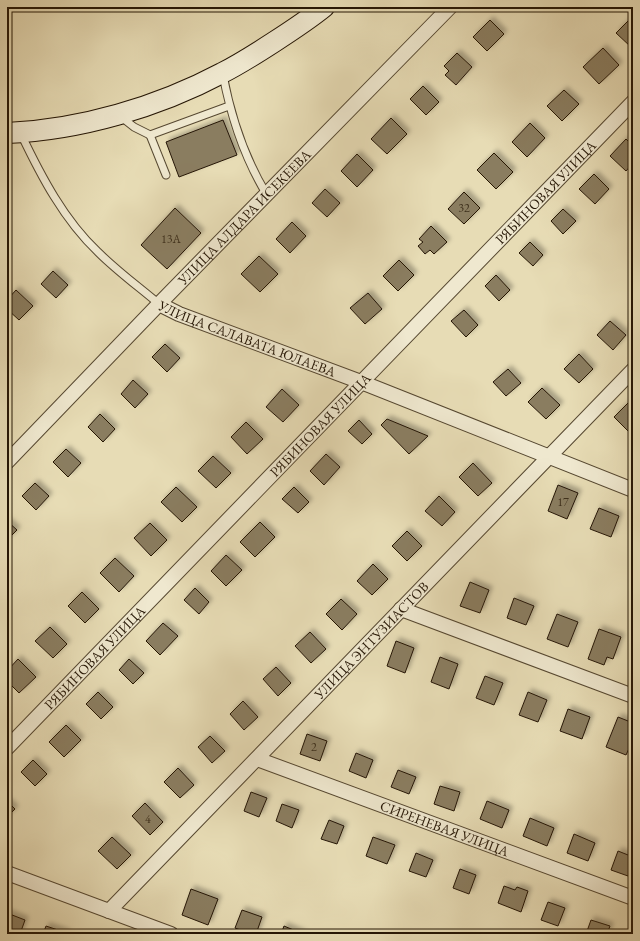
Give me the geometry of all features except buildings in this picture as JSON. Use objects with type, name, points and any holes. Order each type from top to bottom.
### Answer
[{"type":"street","points":[[14,133],[52,128],[117,114],[173,96],[222,73],[277,40],[324,7]]},
{"type":"street","name":"УЛИЦА АЛДАРА ИСЕКЕЕВА","points":[[7,462],[159,304],[450,7]]},
{"type":"street","name":"РЯБИНОВАЯ УЛИЦА","points":[[7,748],[633,102]]},
{"type":"street","name":"УЛИЦА САЛАВАТА ЮЛАЕВА","points":[[159,304],[179,314],[361,382],[633,490]]},
{"type":"street","name":"УЛИЦА ЭНТУЗИАСТОВ","points":[[109,911],[633,370]]},
{"type":"street","points":[[401,609],[633,696]]},
{"type":"street","name":"СИРЕНЕВАЯ УЛИЦА","points":[[257,759],[633,898]]},
{"type":"street","points":[[7,873],[172,934]]},
{"type":"lane","points":[[222,73],[229,106],[255,175],[267,195]]},
{"type":"lane","points":[[150,135],[229,106]]},
{"type":"lane","points":[[117,114],[134,127],[150,135],[166,175]]},
{"type":"lane","name":"УЛИЦА САЛАВАТА ЮЛАЕВА","points":[[14,133],[36,165],[61,207],[82,235],[98,252],[159,304]]}]
